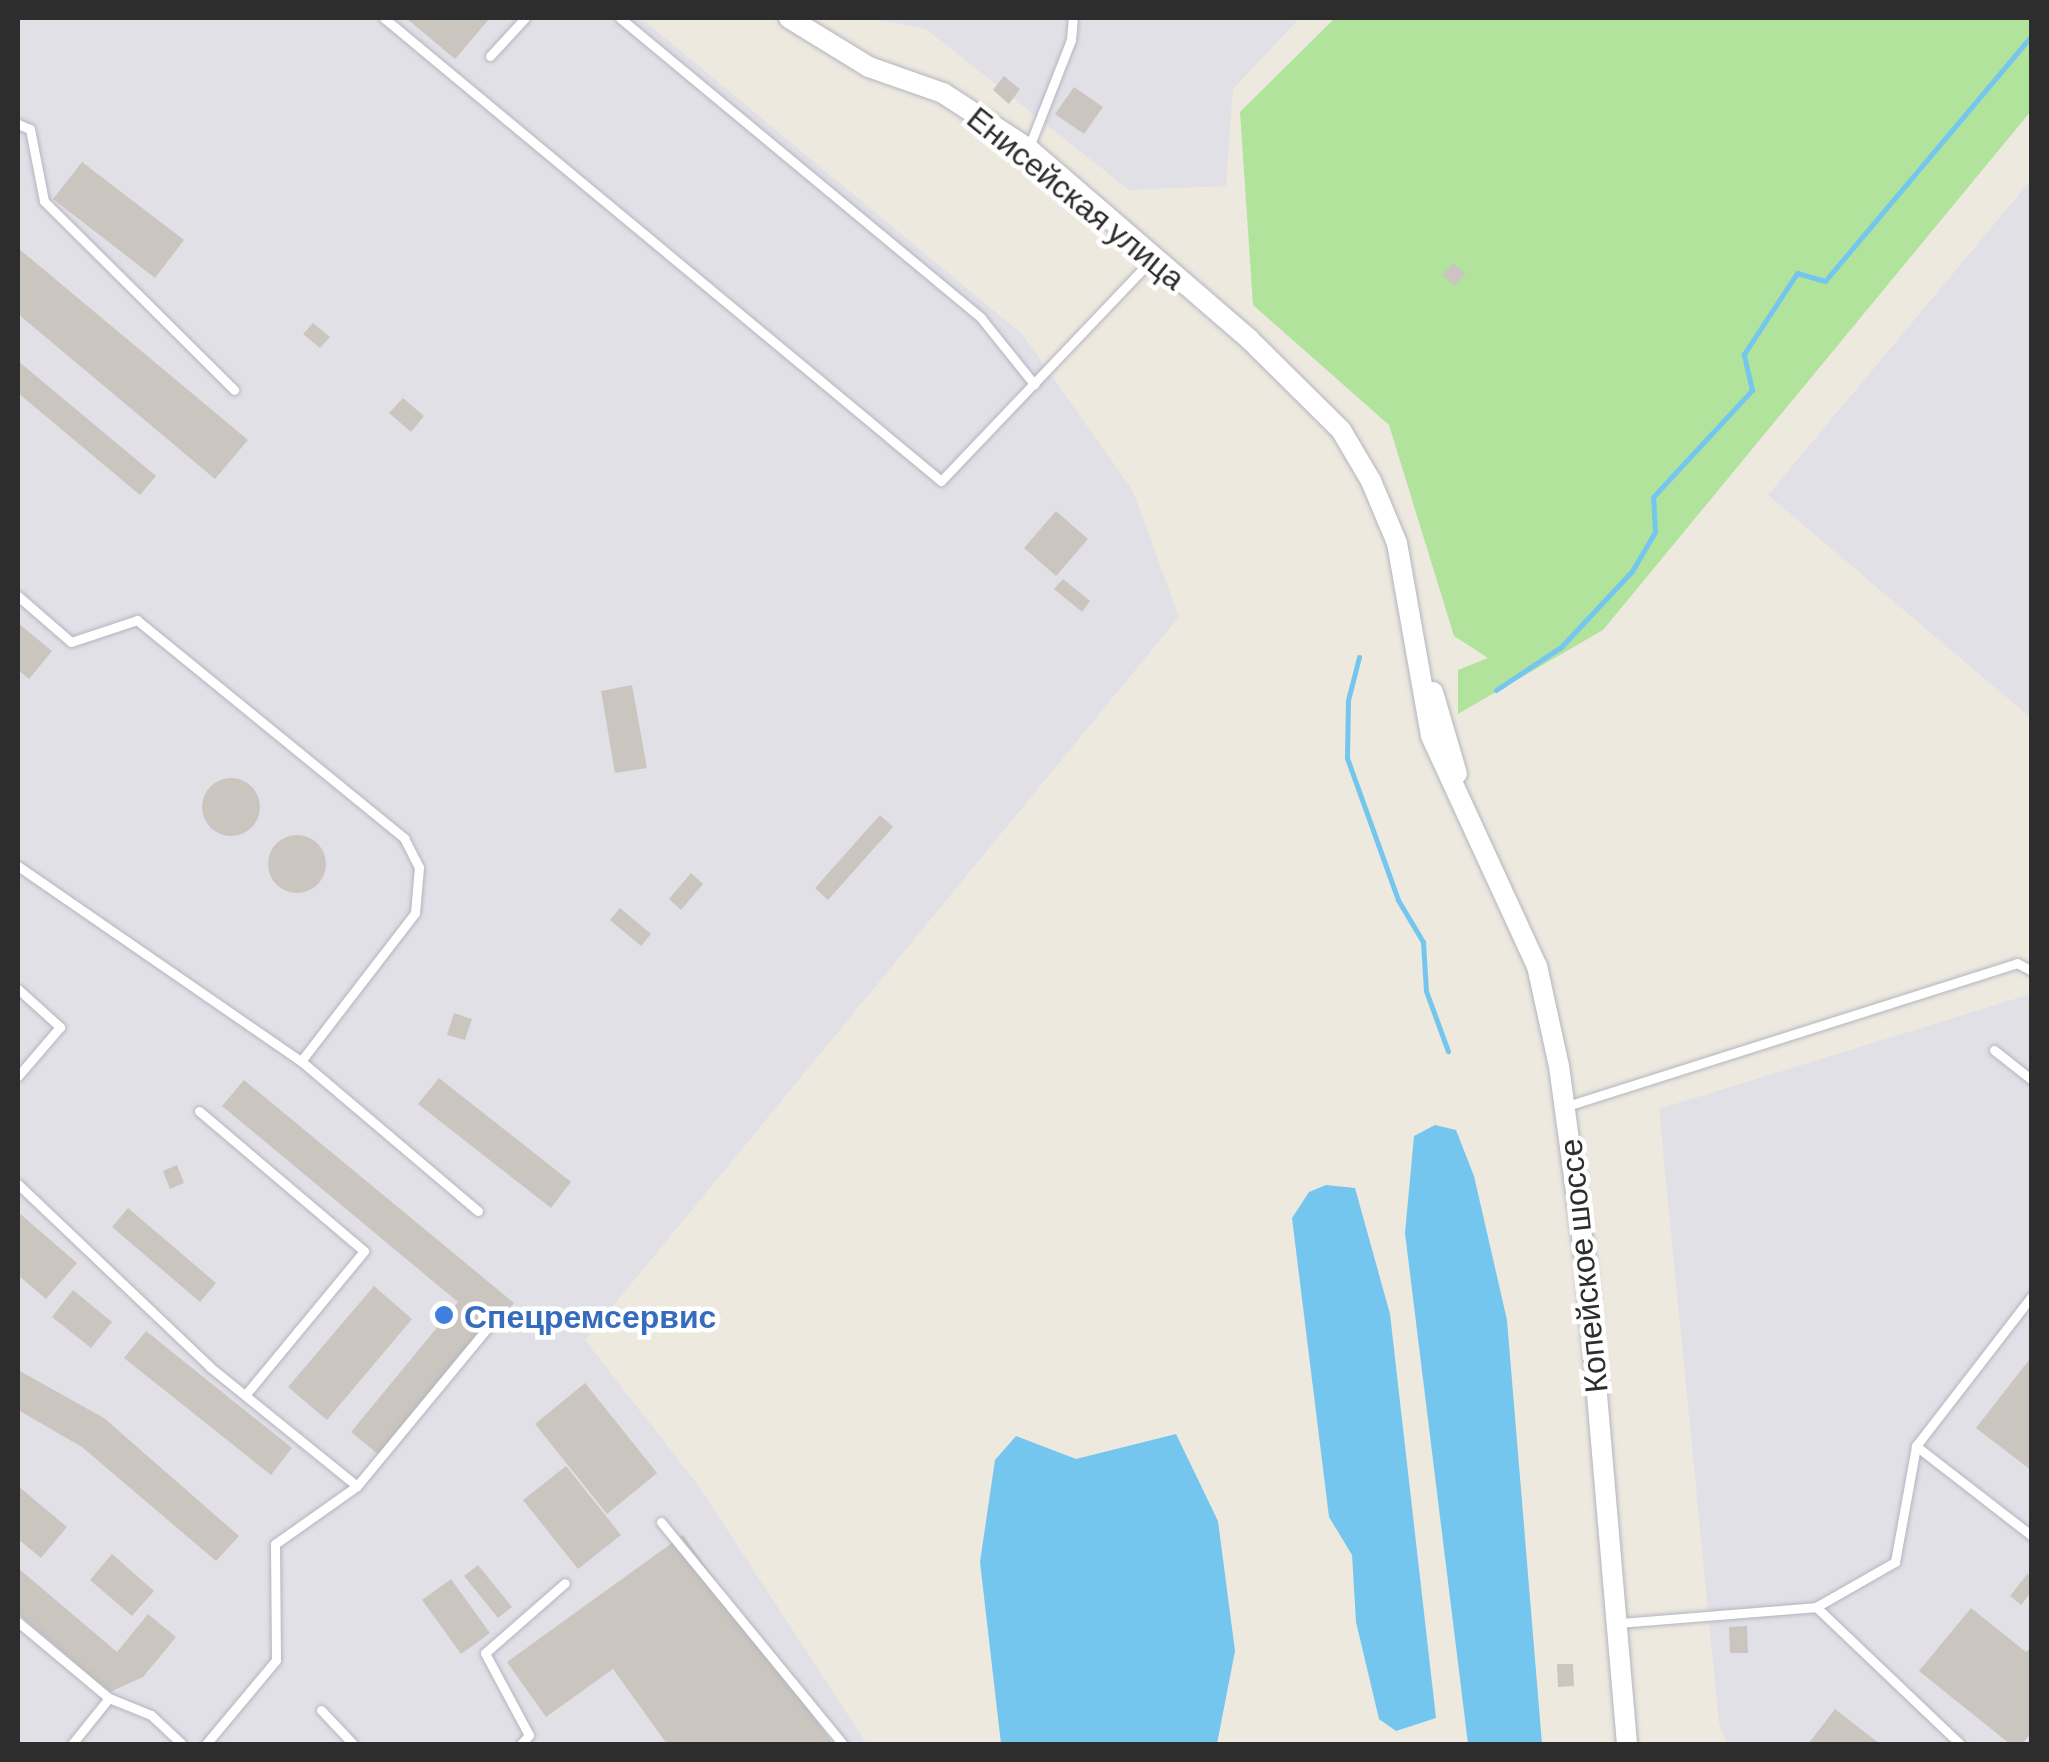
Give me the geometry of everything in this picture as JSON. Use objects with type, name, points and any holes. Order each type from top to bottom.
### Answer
[{"type":"street","name":"Енисейская улица","points":[[789,18],[869,67],[943,94],[1029,150],[1204,299]]},
{"type":"street","name":"Копейское шоссе","points":[[1204,299],[1341,430],[1397,543],[1431,736],[1537,966],[1564,1106],[1586,1266],[1626,1744]]},
{"type":"lane","points":[[384,18],[941,482],[1156,255]]},
{"type":"lane","points":[[490,56],[525,18]]},
{"type":"lane","points":[[620,18],[981,318],[1034,384]]},
{"type":"lane","points":[[1029,150],[1071,40],[1073,18]]},
{"type":"lane","points":[[18,124],[30,129],[44,201],[234,390]]},
{"type":"lane","points":[[18,596],[71,642],[138,620],[404,838],[419,867],[415,913],[301,1061]]},
{"type":"lane","points":[[18,866],[301,1061],[478,1210]]},
{"type":"lane","points":[[1564,1106],[2016,963],[2032,971]]},
{"type":"lane","points":[[18,989],[60,1027],[18,1076]]},
{"type":"lane","points":[[1994,1050],[2032,1080]]},
{"type":"lane","points":[[198,1111],[364,1250],[247,1392]]},
{"type":"lane","points":[[18,1184],[210,1367],[247,1392],[357,1486]]},
{"type":"lane","points":[[1616,1624],[1816,1607],[1896,1562],[1916,1446],[2032,1296]]},
{"type":"lane","points":[[206,1744],[276,1660],[275,1544],[357,1486],[490,1326]]},
{"type":"lane","points":[[1916,1446],[2032,1536]]},
{"type":"lane","points":[[661,1522],[843,1744]]},
{"type":"lane","points":[[521,1744],[529,1735],[485,1653],[565,1583]]},
{"type":"lane","points":[[1816,1607],[1960,1744]]},
{"type":"lane","points":[[18,1622],[109,1698],[150,1715],[182,1744]]},
{"type":"lane","points":[[72,1744],[109,1698]]},
{"type":"lane","points":[[321,1710],[353,1744]]},
{"type":"shaded area","points":[[18,18],[641,18],[1023,335],[1133,491],[1179,617],[585,1340],[698,1485],[867,1744],[18,1744]]},
{"type":"shaded area","points":[[868,18],[1300,18],[1233,89],[1226,186],[1129,190],[926,29]]},
{"type":"shaded area","points":[[2031,180],[2031,718],[1768,495]]},
{"type":"shaded area","points":[[2031,994],[2031,1744],[1727,1744],[1719,1723],[1659,1109]]},
{"type":"green space","points":[[1335,18],[2031,18],[2031,111],[1603,630],[1458,714],[1458,670],[1488,658],[1454,636],[1389,425],[1253,305],[1240,112]]},
{"type":"water","points":[[1435,1125],[1456,1130],[1474,1176],[1507,1320],[1542,1744],[1468,1744],[1405,1233],[1414,1136]]},
{"type":"water","points":[[1326,1185],[1355,1188],[1390,1314],[1436,1718],[1396,1731],[1379,1719],[1356,1622],[1352,1555],[1329,1517],[1292,1218],[1309,1192]]},
{"type":"water","points":[[1176,1434],[1218,1521],[1235,1651],[1217,1744],[1001,1744],[980,1562],[995,1460],[1016,1436],[1076,1459]]},
{"type":"building","points":[[406,18],[490,18],[455,59]]},
{"type":"building","points":[[1004,76],[1020,89],[1009,104],[993,90]]},
{"type":"building","points":[[1074,87],[1103,107],[1084,134],[1055,114]]},
{"type":"building","points":[[82,162],[184,240],[155,278],[53,199]]},
{"type":"building","points":[[18,248],[248,440],[215,479],[18,314]]},
{"type":"building","points":[[1453,263],[1466,274],[1455,286],[1442,275]]},
{"type":"building","points":[[313,323],[330,337],[320,348],[303,334]]},
{"type":"building","points":[[18,361],[156,476],[140,495],[18,393]]},
{"type":"building","points":[[403,398],[424,416],[411,432],[389,413]]},
{"type":"building","points":[[1056,511],[1088,539],[1056,576],[1024,548]]},
{"type":"building","points":[[1063,579],[1090,601],[1082,612],[1054,589]]},
{"type":"building","points":[[18,623],[52,651],[29,679],[18,670]]},
{"type":"building","points":[[632,685],[647,768],[615,773],[601,691]]},
{"type":"building","points":[[231,778],[252,786],[260,807],[252,828],[231,836],[210,828],[202,807],[210,786]]},
{"type":"building","points":[[880,815],[893,827],[828,900],[815,888]]},
{"type":"building","points":[[297,835],[318,843],[326,864],[318,885],[297,893],[276,885],[268,864],[276,843]]},
{"type":"building","points":[[691,873],[703,884],[681,910],[669,899]]},
{"type":"building","points":[[620,908],[651,934],[641,946],[610,920]]},
{"type":"building","points":[[454,1013],[472,1019],[465,1040],[447,1035]]},
{"type":"building","points":[[439,1078],[571,1182],[551,1208],[418,1104]]},
{"type":"building","points":[[244,1080],[514,1303],[384,1459],[351,1432],[458,1302],[222,1106]]},
{"type":"building","points":[[177,1165],[184,1183],[170,1189],[163,1171]]},
{"type":"building","points":[[128,1208],[216,1283],[200,1302],[112,1227]]},
{"type":"building","points":[[18,1212],[77,1263],[46,1299],[18,1275]]},
{"type":"building","points":[[374,1286],[412,1319],[327,1420],[288,1387]]},
{"type":"building","points":[[73,1290],[112,1322],[91,1348],[52,1317]]},
{"type":"building","points":[[146,1331],[292,1448],[271,1475],[124,1358]]},
{"type":"building","points":[[2032,1356],[2032,1471],[1976,1428]]},
{"type":"building","points":[[18,1370],[104,1418],[239,1536],[216,1561],[82,1447],[18,1410]]},
{"type":"building","points":[[585,1383],[657,1473],[607,1514],[535,1424]]},
{"type":"building","points":[[566,1466],[621,1535],[578,1569],[523,1500]]},
{"type":"building","points":[[18,1486],[67,1527],[41,1558],[18,1539]]},
{"type":"building","points":[[683,1535],[833,1744],[667,1744],[613,1669],[546,1717],[507,1662]]},
{"type":"building","points":[[112,1554],[154,1591],[132,1616],[90,1580]]},
{"type":"building","points":[[478,1565],[512,1607],[498,1618],[464,1576]]},
{"type":"building","points":[[18,1568],[117,1652],[148,1614],[176,1637],[143,1677],[110,1692],[18,1614]]},
{"type":"building","points":[[2028,1573],[2032,1591],[2021,1605],[2010,1596]]},
{"type":"building","points":[[451,1579],[490,1633],[461,1654],[422,1600]]},
{"type":"building","points":[[1971,1608],[2026,1652],[2032,1646],[2032,1732],[2022,1744],[2010,1744],[1919,1671]]},
{"type":"building","points":[[1747,1626],[1748,1653],[1730,1653],[1729,1627]]},
{"type":"building","points":[[1557,1664],[1573,1664],[1574,1686],[1558,1687]]},
{"type":"building","points":[[1835,1709],[1880,1744],[1809,1743]]},
{"type":"waterway","points":[[1496,690],[1561,647],[1632,571],[1655,532],[1653,497],[1752,390],[1744,354],[1797,273],[1825,281],[2032,35]]},
{"type":"waterway","points":[[1359,657],[1348,700],[1347,758],[1398,900],[1423,942],[1426,991],[1448,1051]]},
{"type":"place","name":"Спецремсервис","points":[[444,1315]]}]
